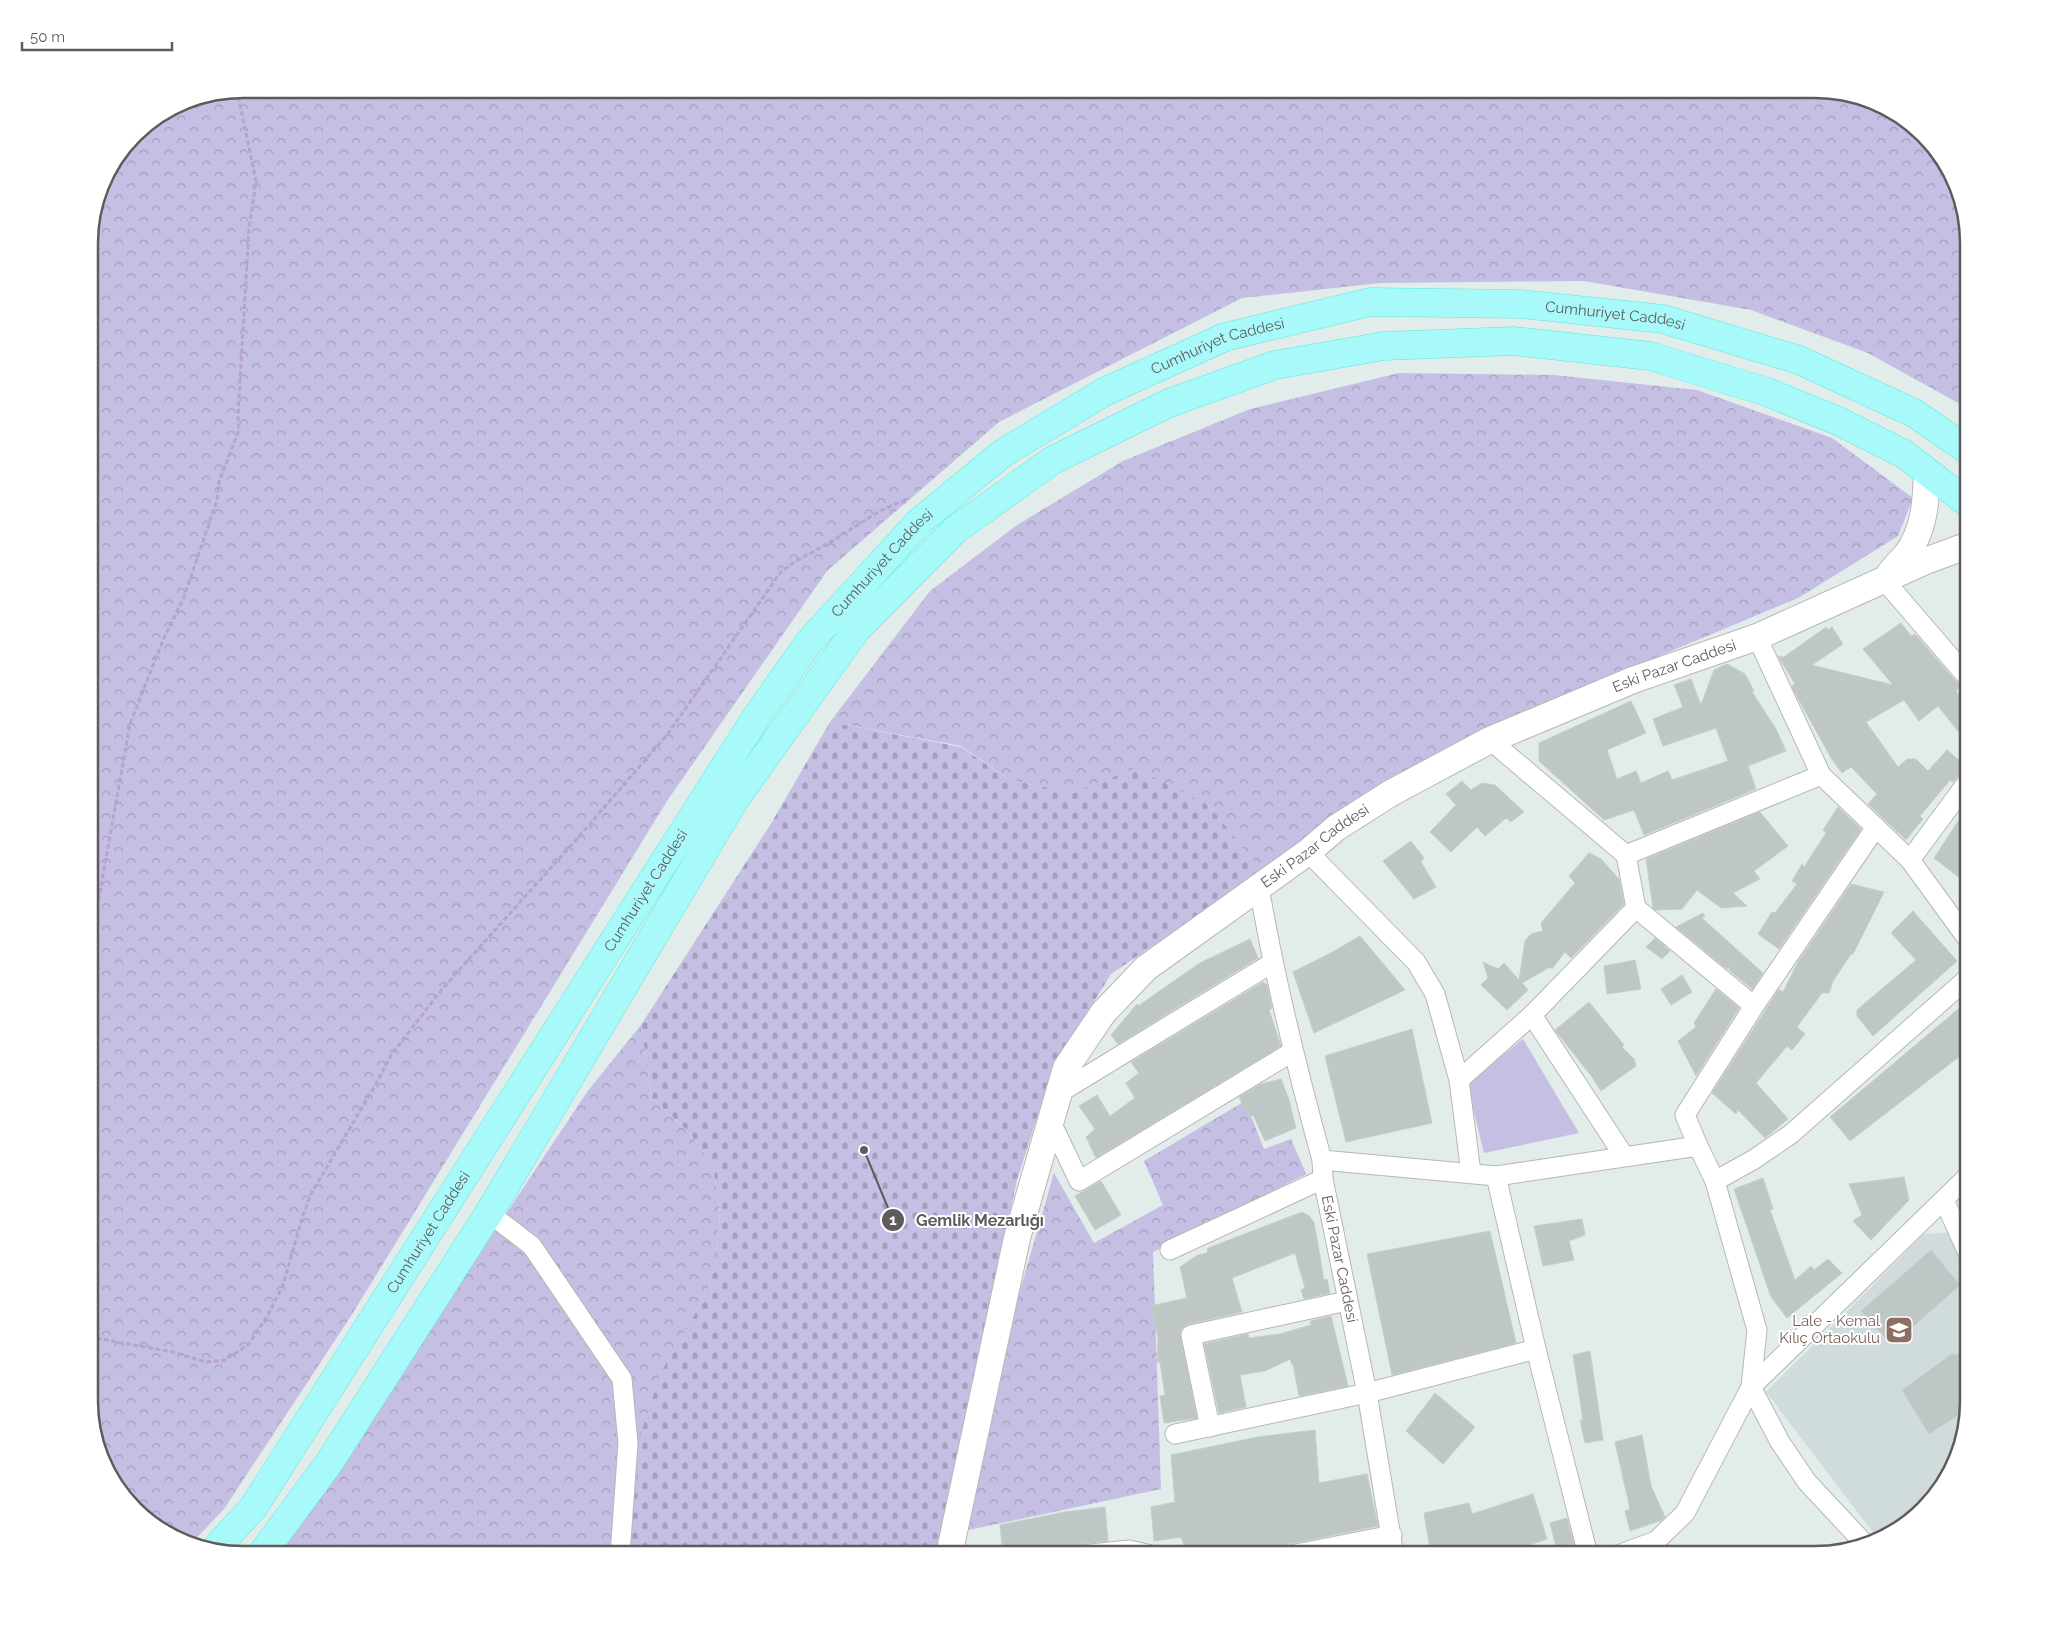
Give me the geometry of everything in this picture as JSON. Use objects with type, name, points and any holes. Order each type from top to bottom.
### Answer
[{"type":"main road","name":"Cumhuriyet Caddesi","points":[[219,1545],[253,1508],[757,716],[810,642],[919,522],[1003,453],[1104,392],[1225,337],[1370,302],[1522,304],[1663,319],[1799,360],[1914,413],[1960,445]]},
{"type":"main road","name":"Cumhuriyet Caddesi","points":[[268,1546],[329,1463],[489,1213],[735,798],[856,630],[955,530],[1053,460],[1169,403],[1275,365],[1384,346],[1512,341],[1650,356],[1758,389],[1838,421],[1904,454],[1960,497]]},
{"type":"street","points":[[1927,471],[1926,504],[1922,523],[1906,554],[1885,581],[1960,668]]},
{"type":"street","name":"Eski Pazar Caddesi","points":[[1393,1546],[1367,1393],[1347,1301],[1323,1169],[1292,1052],[1272,963],[1259,887],[1308,852],[1336,828],[1391,793],[1490,740],[1633,680],[1757,637],[1885,581],[1936,556],[1960,548]]},
{"type":"street","points":[[1757,637],[1821,775],[1910,860],[1960,929]]},
{"type":"street","points":[[1490,740],[1626,855],[1636,908],[1754,1006]]},
{"type":"street","points":[[1626,855],[1821,775]]},
{"type":"street","points":[[1910,860],[1960,792]]},
{"type":"street","points":[[1861,1539],[1808,1482],[1780,1442],[1751,1387],[1757,1330],[1715,1181],[1685,1115],[1754,1006],[1876,827]]},
{"type":"street","points":[[1308,852],[1406,952],[1424,974],[1435,994],[1459,1080],[1471,1173]]},
{"type":"street","points":[[951,1546],[1018,1238],[1066,1068],[1103,1013],[1146,968],[1259,887]]},
{"type":"street","points":[[1459,1080],[1532,1015],[1636,908]]},
{"type":"street","points":[[1059,1093],[1272,963]]},
{"type":"street","points":[[1715,1181],[1753,1160],[1791,1134],[1960,985]]},
{"type":"street","points":[[1532,1015],[1624,1156]]},
{"type":"street","points":[[1051,1122],[1079,1181],[1292,1052]]},
{"type":"street","points":[[1170,1250],[1323,1169],[1471,1173],[1496,1176],[1698,1146]]},
{"type":"street","points":[[1496,1176],[1536,1349],[1586,1546]]},
{"type":"street","points":[[1658,1546],[1685,1513],[1751,1387],[1960,1184]]},
{"type":"street","points":[[1944,1200],[1960,1235]]},
{"type":"street","points":[[489,1213],[532,1246],[622,1378],[628,1443],[621,1546]]},
{"type":"street","points":[[1210,1427],[1191,1335],[1347,1301]]},
{"type":"street","points":[[1175,1434],[1367,1393],[1536,1349]]},
{"type":"street","points":[[1337,1546],[1392,1535]]},
{"type":"path","points":[[98,903],[130,724],[163,640],[184,597],[217,500],[218,482],[239,430],[238,404],[249,228],[256,181],[239,98]]},
{"type":"path","points":[[98,1339],[188,1355],[206,1362],[225,1360],[248,1345],[268,1315],[283,1285],[311,1194],[391,1055],[443,988],[575,841],[666,735],[780,573],[800,557],[830,543],[892,504],[905,501],[942,502]]},
{"type":"shaded area","name":"Lale - Kemal Kılıç Ortaokulu","points":[[1954,1232],[1960,1246],[1960,1402],[1958,1430],[1946,1466],[1925,1497],[1904,1517],[1875,1534],[1766,1392],[1924,1234]]},
{"type":"green space","points":[[242,98],[1816,98],[1853,102],[1880,112],[1904,127],[1931,154],[1946,178],[1956,205],[1959,223],[1960,404],[1868,353],[1751,310],[1584,281],[1381,283],[1242,298],[999,422],[827,571],[667,801],[351,1316],[224,1509],[196,1539],[178,1532],[147,1511],[127,1490],[112,1466],[102,1439],[98,1411],[98,233],[102,205],[112,178],[127,154],[147,133],[170,117],[196,105],[214,100]]},
{"type":"green space","points":[[1399,373],[1554,375],[1697,390],[1832,438],[1913,498],[1898,536],[1800,597],[1535,708],[1261,872],[1210,806],[1136,769],[1073,793],[1010,780],[961,746],[830,722],[930,591],[1017,525],[1123,461],[1250,409]]},
{"type":"green space","points":[[830,722],[961,747],[1010,780],[1073,793],[1135,768],[1210,806],[1261,872],[1111,974],[1053,1068],[1017,1180],[946,1506],[941,1546],[630,1546],[641,1433],[660,1374],[695,1314],[716,1265],[720,1213],[713,1166],[690,1133],[652,1098],[641,1025],[772,822]]},
{"type":"green space","points":[[641,1025],[652,1098],[690,1133],[713,1166],[720,1213],[716,1265],[695,1314],[634,1516],[630,1546],[285,1546],[587,1092]]},
{"type":"green space","points":[[1523,1039],[1579,1133],[1484,1153],[1467,1084]]},
{"type":"green space","points":[[1245,1101],[1264,1149],[1291,1139],[1306,1174],[1153,1252],[1161,1489],[964,1531],[1008,1332],[1054,1173],[1094,1243],[1163,1205],[1144,1161]]},
{"type":"building","points":[[1901,623],[1911,636],[1915,634],[1960,686],[1956,691],[1960,696],[1960,730],[1958,731],[1938,706],[1919,721],[1904,700],[1866,722],[1898,767],[1907,759],[1916,759],[1928,771],[1947,750],[1960,761],[1960,773],[1953,782],[1950,780],[1920,816],[1923,819],[1906,840],[1868,804],[1877,794],[1851,767],[1842,773],[1831,758],[1793,689],[1792,686],[1795,684],[1778,656],[1784,657],[1826,627],[1828,630],[1832,627],[1843,644],[1812,665],[1893,685],[1863,649]]},
{"type":"building","points":[[1727,664],[1745,674],[1754,691],[1752,692],[1776,729],[1786,751],[1748,766],[1756,789],[1644,835],[1634,810],[1604,820],[1539,761],[1539,743],[1631,701],[1646,733],[1607,750],[1617,779],[1636,771],[1641,783],[1668,771],[1672,780],[1728,761],[1716,728],[1663,746],[1653,719],[1683,707],[1674,685],[1691,679],[1701,705],[1714,670]]},
{"type":"building","points":[[1462,781],[1471,790],[1482,783],[1495,785],[1524,812],[1511,822],[1506,818],[1485,836],[1477,827],[1451,852],[1430,832],[1456,805],[1446,794]]},
{"type":"building","points":[[1838,807],[1861,829],[1779,949],[1758,934],[1772,912],[1775,913],[1797,884],[1792,881],[1802,864],[1804,867],[1826,833],[1823,830]]},
{"type":"building","points":[[1760,812],[1788,846],[1754,871],[1760,879],[1733,893],[1747,906],[1721,908],[1697,890],[1682,909],[1656,910],[1653,908],[1646,859]]},
{"type":"building","points":[[1960,819],[1960,878],[1934,858]]},
{"type":"building","points":[[1411,841],[1424,858],[1421,862],[1436,887],[1414,899],[1383,861]]},
{"type":"building","points":[[1589,853],[1601,859],[1619,879],[1624,904],[1571,958],[1565,952],[1552,969],[1550,967],[1522,983],[1528,990],[1507,1010],[1481,985],[1488,978],[1483,962],[1498,969],[1504,963],[1519,980],[1525,941],[1531,934],[1543,931],[1541,923],[1575,883],[1569,876]]},
{"type":"building","points":[[1851,884],[1884,892],[1853,954],[1851,954],[1833,981],[1829,993],[1822,993],[1797,1027],[1805,1034],[1792,1050],[1787,1046],[1756,1083],[1788,1119],[1765,1138],[1738,1110],[1736,1114],[1712,1093],[1779,989],[1783,992],[1798,962]]},
{"type":"building","points":[[1913,911],[1957,961],[1873,1036],[1857,1016],[1857,1010],[1916,960],[1891,933]]},
{"type":"building","points":[[1703,913],[1705,916],[1702,918],[1763,973],[1752,989],[1729,970],[1732,966],[1727,969],[1676,927]]},
{"type":"building","points":[[1360,936],[1405,990],[1314,1033],[1293,972]]},
{"type":"building","points":[[1655,938],[1670,951],[1662,959],[1646,947]]},
{"type":"building","points":[[1250,939],[1258,958],[1118,1044],[1111,1035],[1137,1004],[1138,1006],[1200,963]]},
{"type":"building","points":[[1635,960],[1641,989],[1607,994],[1604,966]]},
{"type":"building","points":[[1682,975],[1692,992],[1671,1005],[1661,989]]},
{"type":"building","points":[[1263,982],[1267,985],[1272,1008],[1269,1010],[1281,1046],[1096,1158],[1086,1137],[1095,1129],[1079,1106],[1097,1095],[1110,1116],[1135,1098],[1126,1083],[1139,1073],[1131,1062]]},
{"type":"building","points":[[1716,989],[1739,1008],[1696,1076],[1678,1041],[1696,1027],[1694,1023]]},
{"type":"building","points":[[1589,1002],[1624,1045],[1622,1047],[1634,1059],[1636,1066],[1601,1091],[1555,1030]]},
{"type":"building","points":[[1960,1008],[1960,1056],[1850,1141],[1830,1117]]},
{"type":"building","points":[[1412,1029],[1432,1123],[1346,1142],[1325,1056]]},
{"type":"building","points":[[1281,1079],[1289,1100],[1296,1128],[1265,1141],[1253,1115],[1248,1116],[1239,1097],[1261,1084]]},
{"type":"building","points":[[1904,1177],[1909,1200],[1871,1240],[1853,1221],[1862,1215],[1849,1184]]},
{"type":"building","points":[[1763,1178],[1773,1209],[1770,1210],[1795,1280],[1811,1266],[1814,1270],[1828,1259],[1842,1273],[1787,1318],[1771,1297],[1734,1189]]},
{"type":"building","points":[[1101,1181],[1121,1215],[1095,1230],[1075,1196]]},
{"type":"building","points":[[1302,1212],[1314,1222],[1324,1280],[1327,1279],[1330,1293],[1304,1299],[1301,1290],[1305,1288],[1295,1253],[1232,1278],[1242,1312],[1189,1324],[1183,1327],[1180,1332],[1197,1418],[1164,1423],[1160,1396],[1165,1395],[1160,1362],[1157,1362],[1158,1337],[1150,1306],[1187,1298],[1180,1267],[1198,1255],[1207,1253],[1208,1248]]},
{"type":"building","points":[[1582,1219],[1585,1235],[1569,1241],[1574,1260],[1543,1266],[1534,1226]]},
{"type":"building","points":[[1490,1231],[1516,1343],[1392,1375],[1367,1254]]},
{"type":"building","points":[[1931,1250],[1960,1285],[1892,1345],[1861,1311]]},
{"type":"building","points":[[1331,1316],[1348,1386],[1299,1396],[1293,1364],[1290,1359],[1265,1371],[1240,1375],[1246,1407],[1219,1413],[1204,1344],[1248,1334],[1249,1338],[1280,1334],[1311,1325],[1310,1321]]},
{"type":"building","points":[[1590,1351],[1603,1440],[1585,1443],[1580,1420],[1583,1420],[1573,1355]]},
{"type":"building","points":[[1952,1354],[1960,1354],[1959,1415],[1929,1434],[1902,1390]]},
{"type":"building","points":[[1435,1393],[1475,1427],[1443,1464],[1406,1431]]},
{"type":"building","points":[[1315,1430],[1319,1483],[1367,1474],[1378,1526],[1285,1546],[1184,1546],[1181,1537],[1154,1541],[1151,1507],[1175,1502],[1171,1455],[1258,1437]]},
{"type":"building","points":[[1642,1435],[1651,1486],[1665,1517],[1662,1520],[1630,1531],[1625,1511],[1630,1509],[1615,1442]]},
{"type":"building","points":[[1533,1494],[1547,1539],[1526,1546],[1430,1546],[1424,1513],[1469,1503],[1472,1514]]},
{"type":"building","points":[[1105,1507],[1108,1541],[1078,1546],[1002,1546],[1000,1525],[1065,1512]]},
{"type":"building","points":[[1567,1518],[1574,1544],[1556,1546],[1550,1523]]},
{"type":"place","name":"Gemlik Mezarlığı","points":[[864,1150]]},
{"type":"place","name":"Lale - Kemal Kılıç Ortaokulu","points":[[1899,1330]]}]
